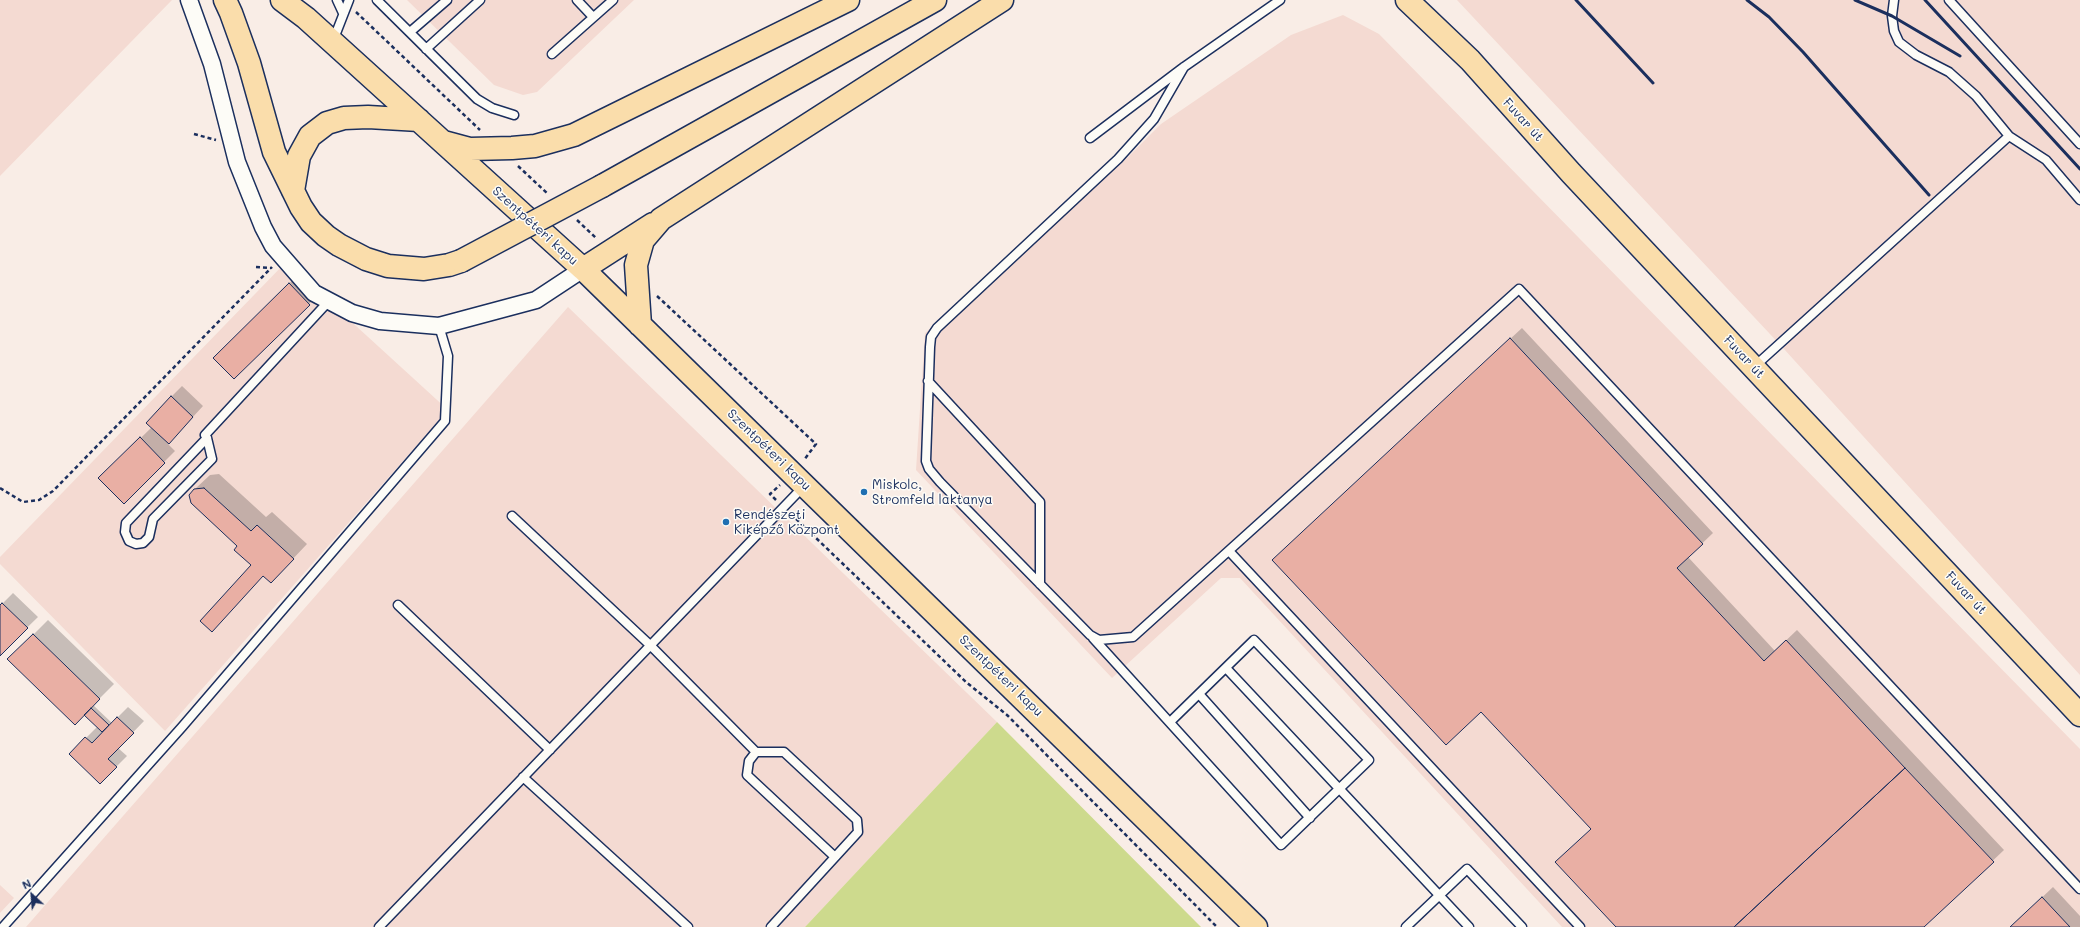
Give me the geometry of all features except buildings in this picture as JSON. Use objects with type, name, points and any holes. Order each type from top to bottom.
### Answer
[{"type":"main road","points":[[225,0],[249,63],[274,152],[292,191],[311,222],[326,236],[366,259],[388,266],[424,269],[450,265],[460,261],[602,186],[935,0]]},
{"type":"main road","name":"Szentpéteri kapu","points":[[282,0],[306,18],[333,42],[583,269],[1256,927]]},
{"type":"main road","name":"Szentpéteri kapu","points":[[290,0],[306,18]]},
{"type":"main road","points":[[441,141],[470,149],[512,148],[535,146],[574,135],[848,0]]},
{"type":"main road","points":[[583,269],[1002,0]]},
{"type":"main road","name":"Fuvar út","points":[[1407,0],[1470,60],[1571,173],[2080,715]]},
{"type":"main road","points":[[292,191],[299,156],[310,136],[327,123],[344,118],[419,120]]},
{"type":"main road","points":[[640,325],[636,265],[644,240],[661,219]]},
{"type":"street","points":[[189,0],[212,64],[237,162],[263,227],[273,246],[277,262],[314,293],[328,302],[352,313],[380,321],[439,326],[536,300],[583,269]]},
{"type":"lane","points":[[337,0],[343,13]]},
{"type":"lane","points":[[333,42],[349,0]]},
{"type":"lane","points":[[377,0],[477,99],[492,108],[514,115]]},
{"type":"lane","points":[[410,32],[447,0]]},
{"type":"lane","points":[[426,49],[480,0]]},
{"type":"lane","points":[[577,0],[593,17]]},
{"type":"lane","points":[[552,54],[613,0]]},
{"type":"lane","points":[[1090,138],[1184,67],[1280,0]]},
{"type":"lane","points":[[1894,0],[1892,16],[1894,31],[1899,42],[1916,55],[1949,72],[1976,96],[2009,136],[2046,160],[2080,200]]},
{"type":"lane","points":[[1949,0],[2080,144]]},
{"type":"lane","points":[[1170,722],[1254,640],[1369,760],[1282,845],[1090,635],[929,469],[926,461],[930,347],[931,338],[937,328],[1118,159],[1154,119],[1184,67]]},
{"type":"lane","points":[[1754,367],[2009,136]]},
{"type":"lane","points":[[1090,635],[1099,640],[1134,637],[1519,289],[2080,889]]},
{"type":"lane","points":[[207,438],[126,523],[125,532],[129,541],[136,544],[143,543],[149,537],[153,519],[212,459],[207,438],[205,435],[328,302]]},
{"type":"lane","points":[[3,927],[182,727],[445,421],[448,356],[439,326]]},
{"type":"lane","points":[[928,381],[1040,502],[1040,584]]},
{"type":"lane","points":[[379,927],[804,485]]},
{"type":"lane","points":[[512,516],[650,645],[756,752],[784,752],[857,820],[858,832],[771,927]]},
{"type":"lane","points":[[1229,551],[1580,927]]},
{"type":"lane","points":[[398,605],[550,750]]},
{"type":"lane","points":[[1226,668],[1469,927]]},
{"type":"lane","points":[[1199,694],[1310,818]]},
{"type":"lane","points":[[756,752],[748,761],[747,775],[836,857]]},
{"type":"lane","points":[[523,777],[688,927]]},
{"type":"lane","points":[[1410,926],[1439,895],[1467,869],[1522,927]]},
{"type":"path","points":[[256,266],[277,262]]},
{"type":"path","points":[[0,488],[23,502],[39,500],[54,491],[277,262]]},
{"type":"path","points":[[770,494],[966,682],[1007,715],[1217,927]]},
{"type":"shaded area","points":[[0,0],[172,0],[0,176]]},
{"type":"shaded area","points":[[407,0],[634,0],[537,92],[523,95],[494,85]]},
{"type":"shaded area","points":[[1457,0],[2080,0],[2080,675],[1784,349]]},
{"type":"shaded area","points":[[1343,15],[1379,34],[2080,749],[2080,927],[1562,927],[1240,578],[1221,578],[1112,678],[916,470],[925,333],[1128,157],[1161,124],[1291,35]]},
{"type":"shaded area","points":[[286,262],[448,410],[165,731],[0,564],[0,557]]},
{"type":"shaded area","points":[[568,307],[997,722],[805,927],[26,927]]},
{"type":"shaded area","points":[[0,885],[14,898],[0,913]]},
{"type":"green space","points":[[997,722],[1201,927],[805,927]]},
{"type":"railway","points":[[1576,0],[1653,83]]},
{"type":"railway","points":[[1747,0],[1769,17],[1803,52],[1929,195]]},
{"type":"railway","points":[[1855,0],[1892,16],[1960,56]]},
{"type":"railway","points":[[1925,0],[2080,169]]},
{"type":"place","name":"Miskolc, Stromfeld laktanya","points":[[864,492]]},
{"type":"place","name":"Rendészeti Kiképző Központ","points":[[726,522]]}]
